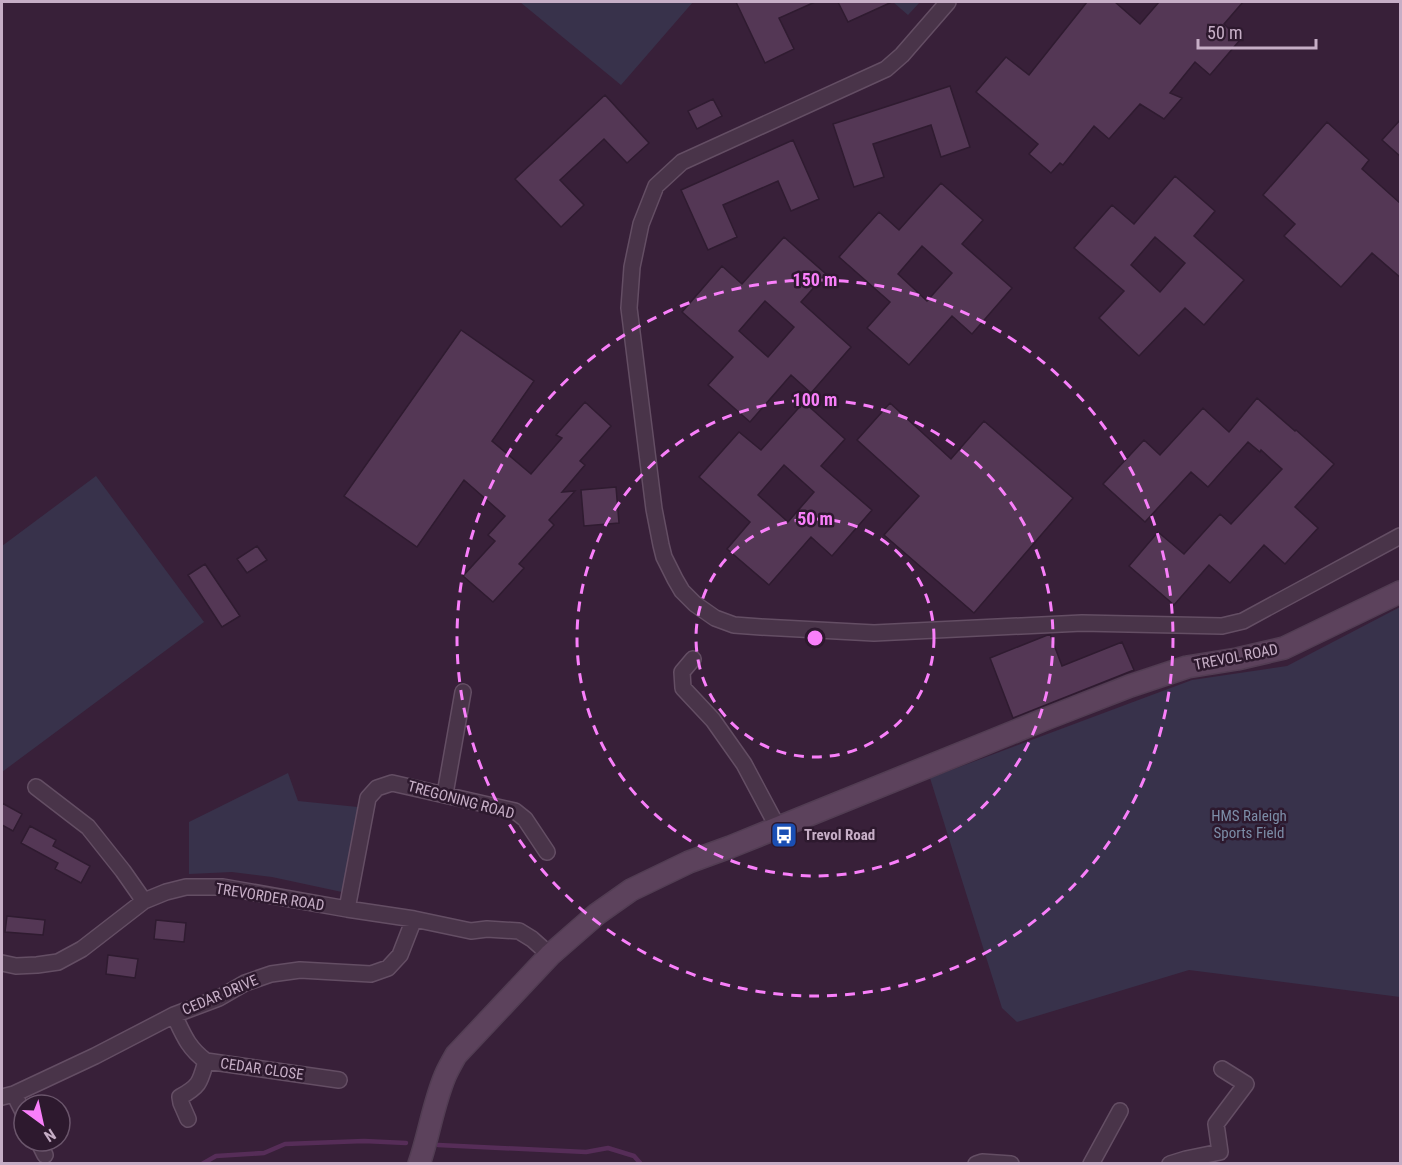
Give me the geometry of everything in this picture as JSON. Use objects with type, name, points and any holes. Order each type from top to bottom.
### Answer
[{"type":"street","points":[[948,2],[902,55],[886,69],[682,162],[656,186],[641,224],[632,267],[629,308],[654,509],[664,557],[682,591],[695,604],[715,618],[734,625],[761,627],[874,633],[1082,622],[1222,626],[1243,621],[1401,536]]},
{"type":"street","name":"TREVOL ROAD","points":[[419,1164],[435,1104],[445,1075],[456,1055],[550,955],[597,914],[632,890],[689,862],[1130,686],[1187,667],[1284,648],[1401,592]]},
{"type":"street","points":[[693,659],[682,672],[683,688],[713,720],[744,764],[777,826]]},
{"type":"street","points":[[445,794],[463,692]]},
{"type":"street","name":"TREGONING ROAD","points":[[347,909],[368,798],[377,788],[392,783],[514,811],[525,819],[547,852]]},
{"type":"street","points":[[36,787],[87,827],[123,871],[144,902]]},
{"type":"street","name":"TREVORDER ROAD","points":[[2,963],[16,966],[58,962],[82,949],[144,902],[166,892],[186,887],[223,887],[414,919],[471,931],[487,929],[519,931],[550,955]]},
{"type":"street","name":"CEDAR DRIVE","points":[[8,1096],[174,1015],[219,998],[245,983],[271,974],[300,970],[371,974],[388,968],[400,955],[414,919]]},
{"type":"street","name":"CEDAR CLOSE","points":[[174,1015],[187,1043],[195,1054],[206,1062],[339,1080]]},
{"type":"street","points":[[188,1119],[180,1098],[196,1088],[206,1062]]},
{"type":"street","points":[[1170,1164],[1220,1152],[1216,1124],[1246,1084],[1222,1069]]},
{"type":"street","points":[[1091,1164],[1120,1111]]},
{"type":"street","points":[[975,1164],[982,1162],[1011,1164]]},
{"type":"green space","points":[[520,2],[693,2],[621,85]]},
{"type":"green space","points":[[893,2],[920,2],[908,15]]},
{"type":"green space","points":[[96,476],[204,622],[2,772],[2,546]]},
{"type":"green space","name":"HMS Raleigh Sports Field","points":[[1400,607],[1400,997],[1189,970],[1017,1022],[1002,1008],[930,778],[1192,680],[1287,666]]},
{"type":"green space","points":[[288,773],[298,801],[358,807],[342,892],[272,877],[232,872],[189,874],[189,822]]},
{"type":"building","points":[[736,2],[815,2],[779,18],[794,49],[765,63]]},
{"type":"building","points":[[838,2],[892,2],[848,22]]},
{"type":"building","points":[[1087,2],[1115,2],[1140,24],[1159,2],[1243,2],[1224,24],[1240,40],[1210,75],[1195,62],[1170,93],[1182,98],[1164,119],[1140,104],[1109,139],[1094,126],[1063,165],[1060,163],[1051,173],[1029,154],[1038,144],[976,92],[1006,57],[1029,75]]},
{"type":"building","points":[[950,86],[970,147],[941,157],[931,125],[873,144],[884,177],[854,187],[833,124]]},
{"type":"building","points":[[605,95],[649,143],[627,163],[604,139],[560,180],[584,205],[561,227],[515,179]]},
{"type":"building","points":[[713,99],[722,116],[697,129],[688,111]]},
{"type":"building","points":[[1401,119],[1401,157],[1382,140]]},
{"type":"building","points":[[1327,122],[1369,160],[1362,169],[1401,204],[1401,278],[1372,253],[1341,287],[1284,236],[1295,224],[1263,195]]},
{"type":"building","points":[[793,140],[819,199],[791,211],[778,181],[723,205],[737,237],[708,250],[681,190]]},
{"type":"building","points":[[1175,176],[1215,211],[1194,236],[1244,280],[1204,325],[1185,308],[1139,356],[1099,318],[1124,291],[1074,248],[1112,205],[1134,224]],"holes":[[[1155,237],[1185,263],[1160,292],[1131,265]]]},
{"type":"building","points":[[941,183],[983,220],[962,244],[1012,288],[972,334],[952,316],[909,365],[867,328],[890,302],[839,257],[879,212],[899,230]],"holes":[[[922,246],[952,273],[927,301],[898,274]]]},
{"type":"building","points":[[784,237],[826,274],[801,302],[851,347],[811,393],[791,375],[750,422],[708,385],[733,357],[682,312],[722,266],[742,284]],"holes":[[[765,301],[794,327],[768,357],[739,331]]]},
{"type":"building","points":[[461,330],[534,381],[492,441],[531,474],[562,438],[556,435],[585,402],[611,426],[580,461],[585,465],[562,492],[575,491],[549,520],[554,525],[519,564],[524,568],[493,602],[463,576],[495,541],[488,535],[505,516],[464,480],[417,547],[344,496]]},
{"type":"building","points":[[1257,398],[1334,464],[1295,507],[1318,528],[1285,564],[1264,545],[1230,583],[1209,565],[1174,605],[1129,566],[1158,532],[1184,554],[1220,514],[1231,524],[1282,469],[1261,450],[1260,452],[1248,442],[1208,487],[1191,472],[1145,522],[1103,484],[1144,440],[1160,455],[1203,408],[1229,432]]},
{"type":"building","points":[[804,402],[845,439],[821,466],[872,510],[832,556],[811,537],[769,585],[727,549],[750,522],[699,477],[739,432],[761,450]],"holes":[[[784,465],[814,492],[788,522],[758,495]]]},
{"type":"building","points":[[890,403],[951,459],[984,421],[1073,498],[974,613],[884,535],[919,496],[857,440]]},
{"type":"building","points":[[616,487],[619,523],[584,526],[581,490]]},
{"type":"building","points":[[257,546],[267,560],[247,573],[237,559]]},
{"type":"building","points":[[205,564],[240,616],[222,627],[188,575]]},
{"type":"building","points":[[1050,634],[1062,666],[1122,642],[1134,670],[1013,718],[990,658]]},
{"type":"building","points":[[2,803],[22,814],[13,831],[2,825]]},
{"type":"building","points":[[30,826],[56,840],[53,846],[90,866],[81,883],[55,869],[58,863],[21,843]]},
{"type":"building","points":[[7,916],[45,920],[43,935],[5,932]]},
{"type":"building","points":[[156,920],[186,923],[184,942],[154,939]]},
{"type":"building","points":[[108,955],[138,959],[135,978],[106,974]]},
{"type":"waterway","points":[[202,1164],[216,1156],[264,1153],[285,1144],[364,1141],[406,1143]]},
{"type":"waterway","points":[[438,1145],[586,1152],[608,1148],[634,1156],[641,1164]]},
{"type":"place","name":"Trevol Road","points":[[784,835]]}]
